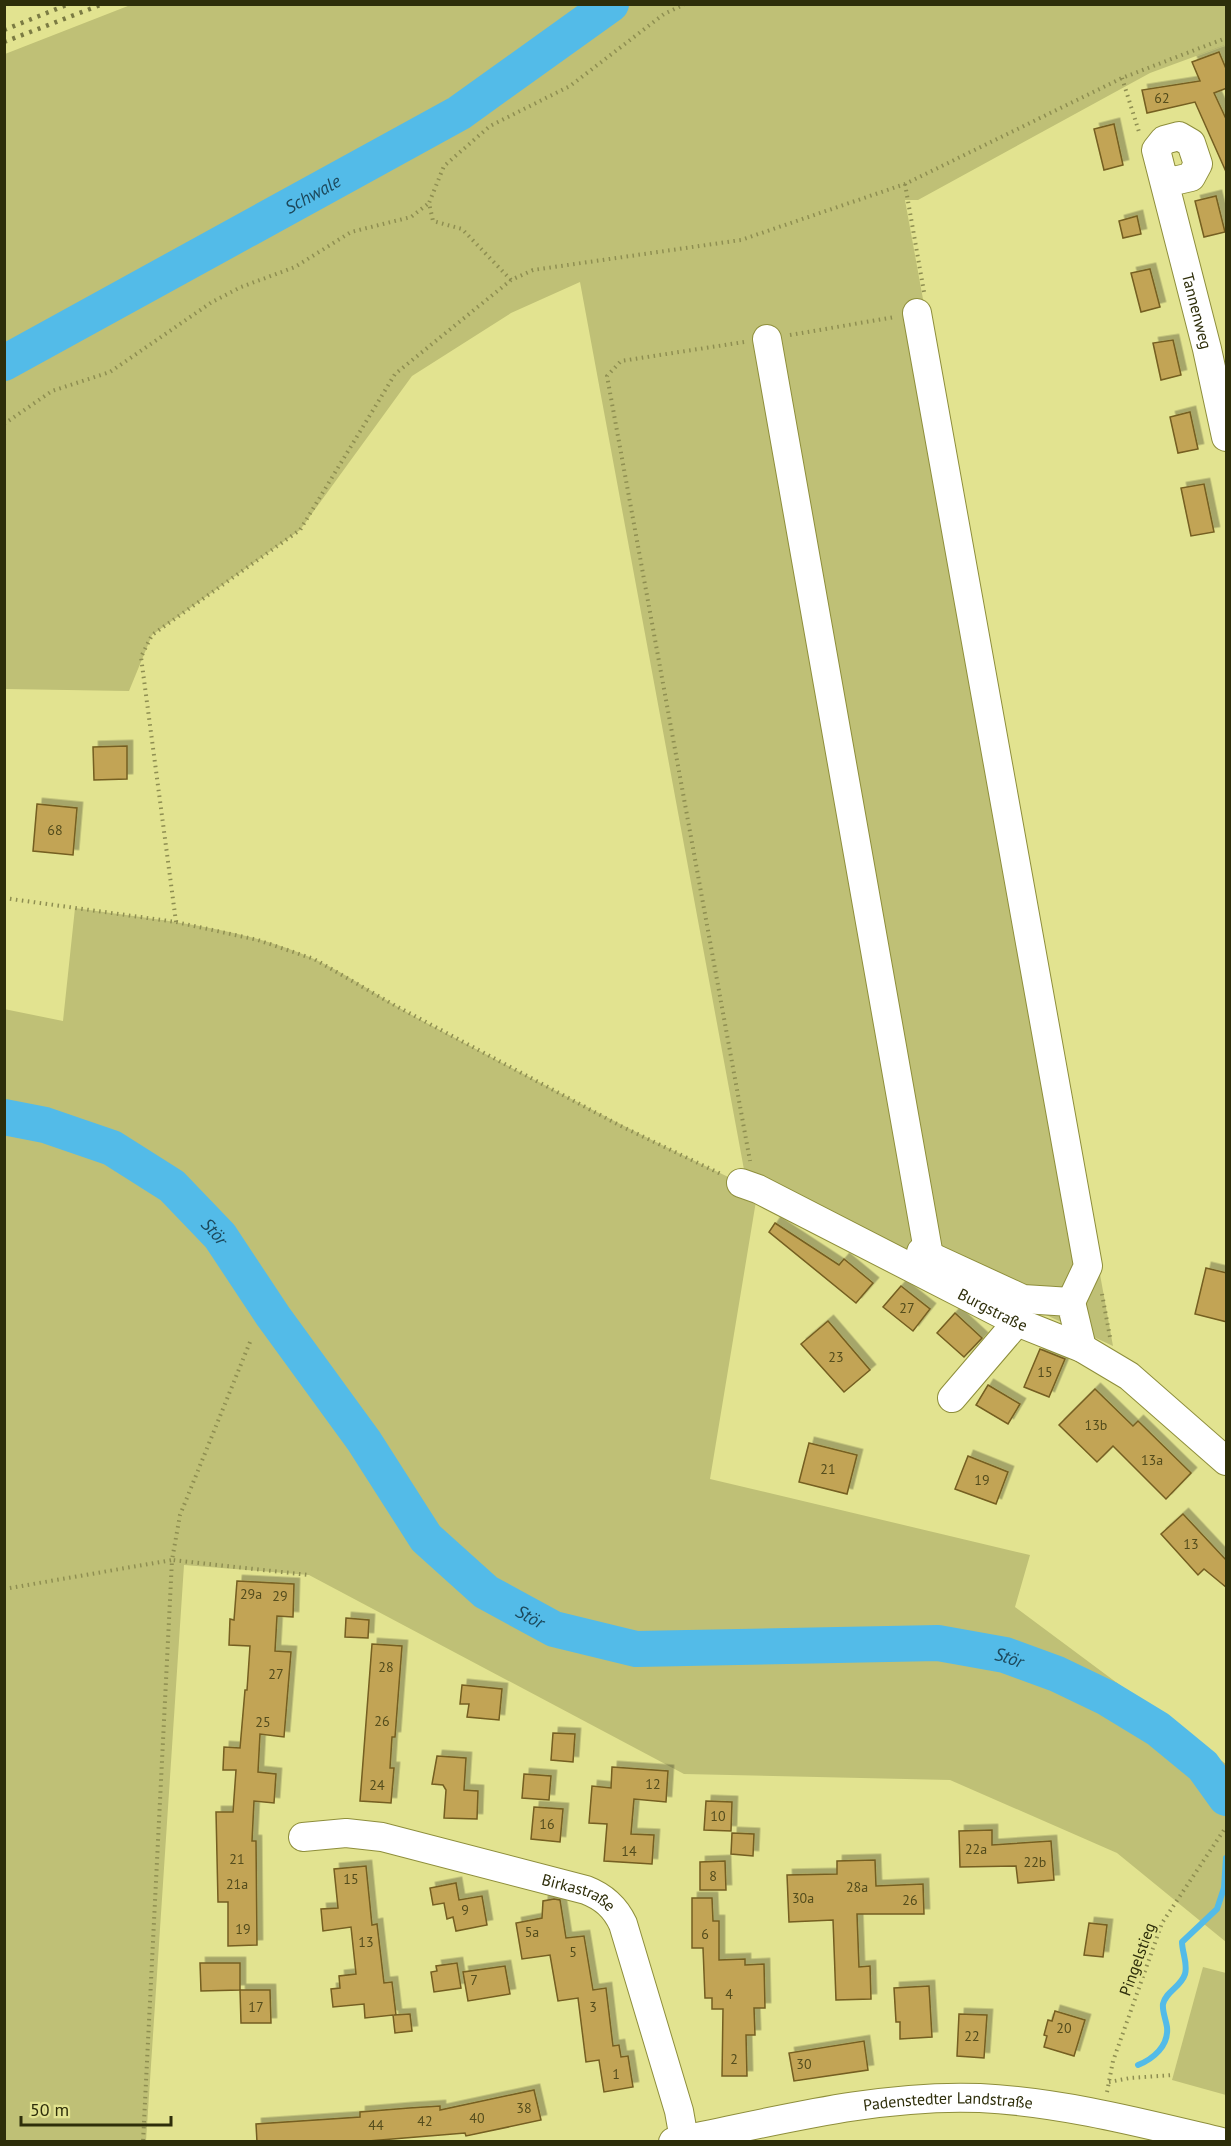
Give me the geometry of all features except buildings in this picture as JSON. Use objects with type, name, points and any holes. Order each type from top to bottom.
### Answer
[{"type":"street","name":"Tannenweg","points":[[1156,150],[1227,437]]},
{"type":"street","points":[[917,313],[1088,1266],[1071,1302],[1082,1348]]},
{"type":"street","points":[[767,339],[929,1256]]},
{"type":"street","points":[[746,1176],[1023,1299],[1071,1302]]},
{"type":"street","name":"Burgstraße","points":[[746,1176],[758,1189],[1017,1322],[1082,1348],[1129,1376],[1227,1461]]},
{"type":"street","points":[[952,1398],[1017,1322]]},
{"type":"street","name":"Birkastraße","points":[[303,1837],[346,1833],[382,1836],[586,1890],[605,1899],[619,1914],[623,1924],[679,2111],[679,2140]]},
{"type":"street","name":"Padenstedter Landstraße","points":[[679,2140],[797,2117],[904,2100],[978,2098],[1019,2101],[1103,2115],[1222,2142]]},
{"type":"path","points":[[4,424],[52,391],[110,372],[212,302],[295,267],[351,232],[411,216],[429,203],[444,166],[490,126],[570,86],[664,14],[685,4]]},
{"type":"path","points":[[176,922],[141,657],[152,635],[300,530],[395,374],[512,280],[533,270],[741,240],[905,184],[1122,78],[1227,38]]},
{"type":"path","points":[[1122,78],[1138,132],[1156,150]]},
{"type":"path","points":[[429,203],[433,221],[462,229],[512,280]]},
{"type":"path","points":[[746,1176],[607,376],[621,361],[917,313]]},
{"type":"path","points":[[4,898],[176,922],[258,940],[314,959],[396,1006],[621,1126],[746,1176]]},
{"type":"path","points":[[143,2142],[172,1560],[180,1515],[250,1342]]},
{"type":"path","points":[[4,1589],[172,1560],[309,1575]]},
{"type":"path","name":"Pingelstieg","points":[[1103,2115],[1113,2061],[1162,1923],[1227,1827]]},
{"type":"path","points":[[1109,2082],[1173,2075]]},
{"type":"green space","points":[[133,4],[1226,5],[1226,45],[1150,73],[918,200],[905,200],[1113,1346],[745,1175],[580,282],[511,313],[412,376],[300,530],[152,635],[129,691],[5,689],[5,54]]},
{"type":"green space","points":[[75,908],[197,926],[258,939],[314,959],[421,1020],[580,1103],[700,1164],[758,1189],[710,1479],[1030,1555],[1015,1607],[1226,1764],[1226,1942],[1117,1853],[950,1780],[684,1774],[309,1575],[184,1565],[146,2141],[5,2141],[4,1009],[63,1021]],"holes":[[[292,1342],[364,1441],[413,1518]]]},
{"type":"green space","points":[[1203,1967],[1226,1973],[1226,2095],[1172,2080]]},
{"type":"waterway","name":"Schwale","points":[[4,363],[459,113],[611,4]]},
{"type":"waterway","name":"Stör","points":[[4,1117],[45,1125],[112,1148],[172,1186],[220,1236],[273,1316],[364,1441],[426,1538],[486,1592],[554,1629],[636,1649],[938,1643],[1005,1655],[1057,1674],[1107,1698],[1158,1729],[1203,1766],[1226,1798]]},
{"type":"waterway","points":[[1138,2065],[1149,2059],[1163,2046],[1167,2034],[1163,2004],[1185,1974],[1182,1942],[1217,1909],[1224,1888],[1226,1858]]},
{"type":"railway","points":[[4,30],[69,4]]},
{"type":"railway","points":[[4,42],[103,4]]}]
